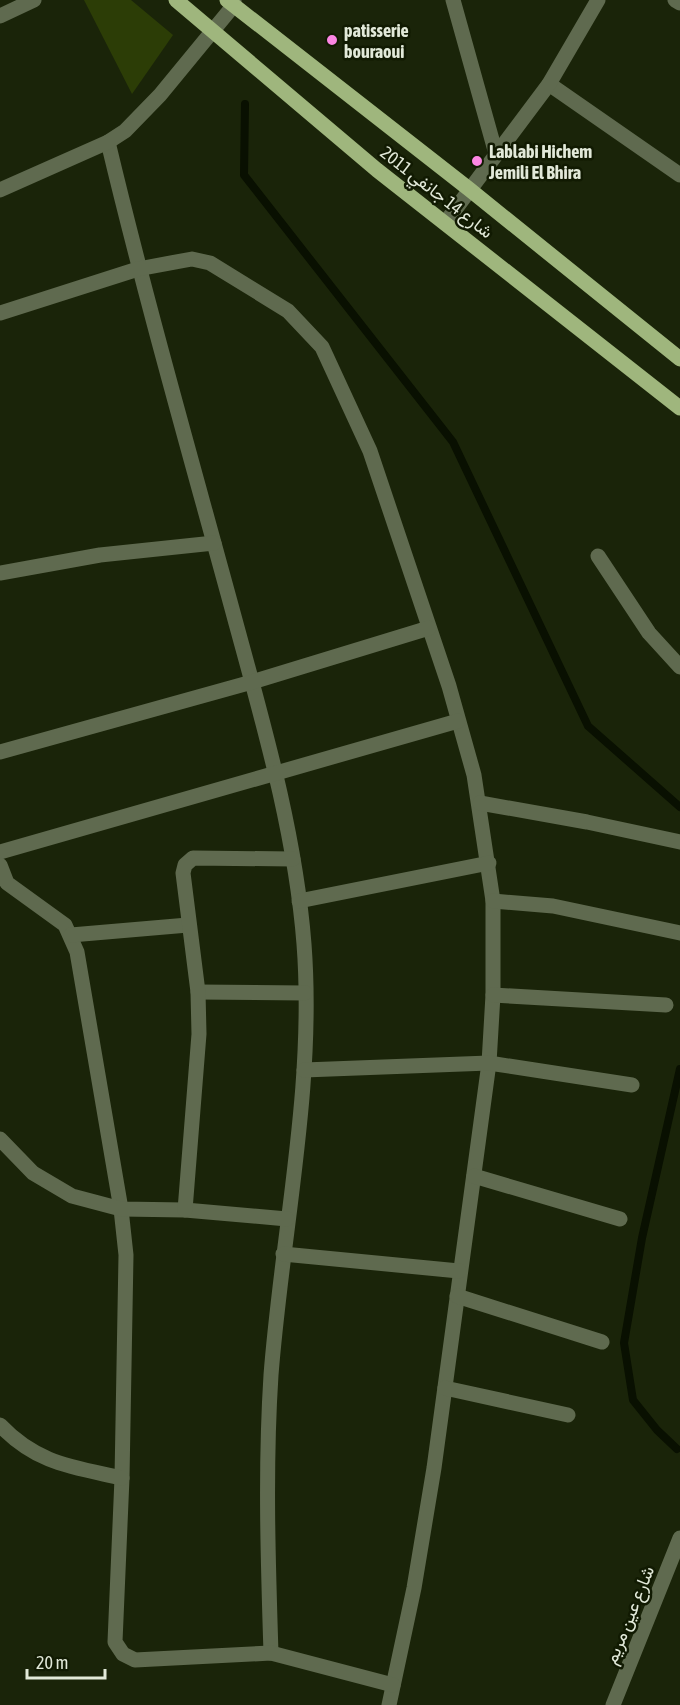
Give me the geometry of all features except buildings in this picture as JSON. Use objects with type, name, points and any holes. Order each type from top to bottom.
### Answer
[{"type":"main road","name":"شارع 14 جانفي 2011","points":[[176,0],[211,32],[377,170],[680,408]]},
{"type":"main road","name":"شارع 14 جانفي 2011","points":[[232,2],[470,189],[680,359]]},
{"type":"street","points":[[0,16],[34,0]]},
{"type":"street","points":[[453,0],[496,154]]},
{"type":"street","points":[[445,224],[549,84],[598,0]]},
{"type":"street","points":[[675,0],[680,3]]},
{"type":"street","points":[[0,190],[108,142],[125,131],[160,95],[232,2]]},
{"type":"street","points":[[549,84],[680,175]]},
{"type":"street","points":[[108,142],[138,269],[275,773],[293,859],[299,902],[305,993],[304,1070],[272,1375],[266,1498],[271,1653]]},
{"type":"street","points":[[0,313],[138,269],[181,260],[210,263],[288,311],[303,324],[322,347],[370,451],[459,721],[480,803],[493,901],[493,995],[489,1063],[459,1271],[445,1388],[414,1588],[389,1705]]},
{"type":"street","points":[[0,573],[100,555],[214,543]]},
{"type":"street","points":[[598,556],[649,633],[680,667]]},
{"type":"street","points":[[0,752],[252,682],[429,628]]},
{"type":"street","points":[[0,852],[459,721]]},
{"type":"street","points":[[480,803],[587,822],[680,842]]},
{"type":"street","points":[[185,1210],[199,1034],[198,992],[183,873],[189,861],[194,858],[293,859]]},
{"type":"street","points":[[299,902],[489,863]]},
{"type":"street","points":[[0,865],[7,883],[65,925],[71,935],[79,963],[121,1209],[127,1292],[115,1642],[123,1654],[135,1660],[271,1653],[393,1685]]},
{"type":"street","points":[[493,901],[553,906],[680,933]]},
{"type":"street","points":[[71,935],[188,925]]},
{"type":"street","points":[[198,992],[305,993]]},
{"type":"street","points":[[493,995],[666,1005]]},
{"type":"street","points":[[304,1070],[489,1063],[632,1085]]},
{"type":"street","points":[[0,1139],[33,1173],[72,1196],[121,1209],[185,1210],[287,1219]]},
{"type":"street","points":[[474,1176],[620,1219]]},
{"type":"street","points":[[283,1254],[459,1271]]},
{"type":"street","points":[[457,1296],[602,1342]]},
{"type":"street","points":[[445,1388],[568,1415]]},
{"type":"street","points":[[0,1425],[32,1451],[53,1463],[122,1478]]},
{"type":"street","name":"شارع عين مريم","points":[[613,1705],[680,1538]]},
{"type":"green space","points":[[84,0],[131,0],[173,35],[132,94]]},
{"type":"waterway","points":[[245,104],[244,175],[453,442],[588,726],[680,807]]},
{"type":"waterway","points":[[677,1449],[657,1430],[633,1400],[624,1343],[642,1238],[680,1069]]},
{"type":"place","name":"patisserie bouraoui","points":[[332,40]]},
{"type":"place","name":"Lablabi Hichem Jemili El Bhira","points":[[477,161]]}]
